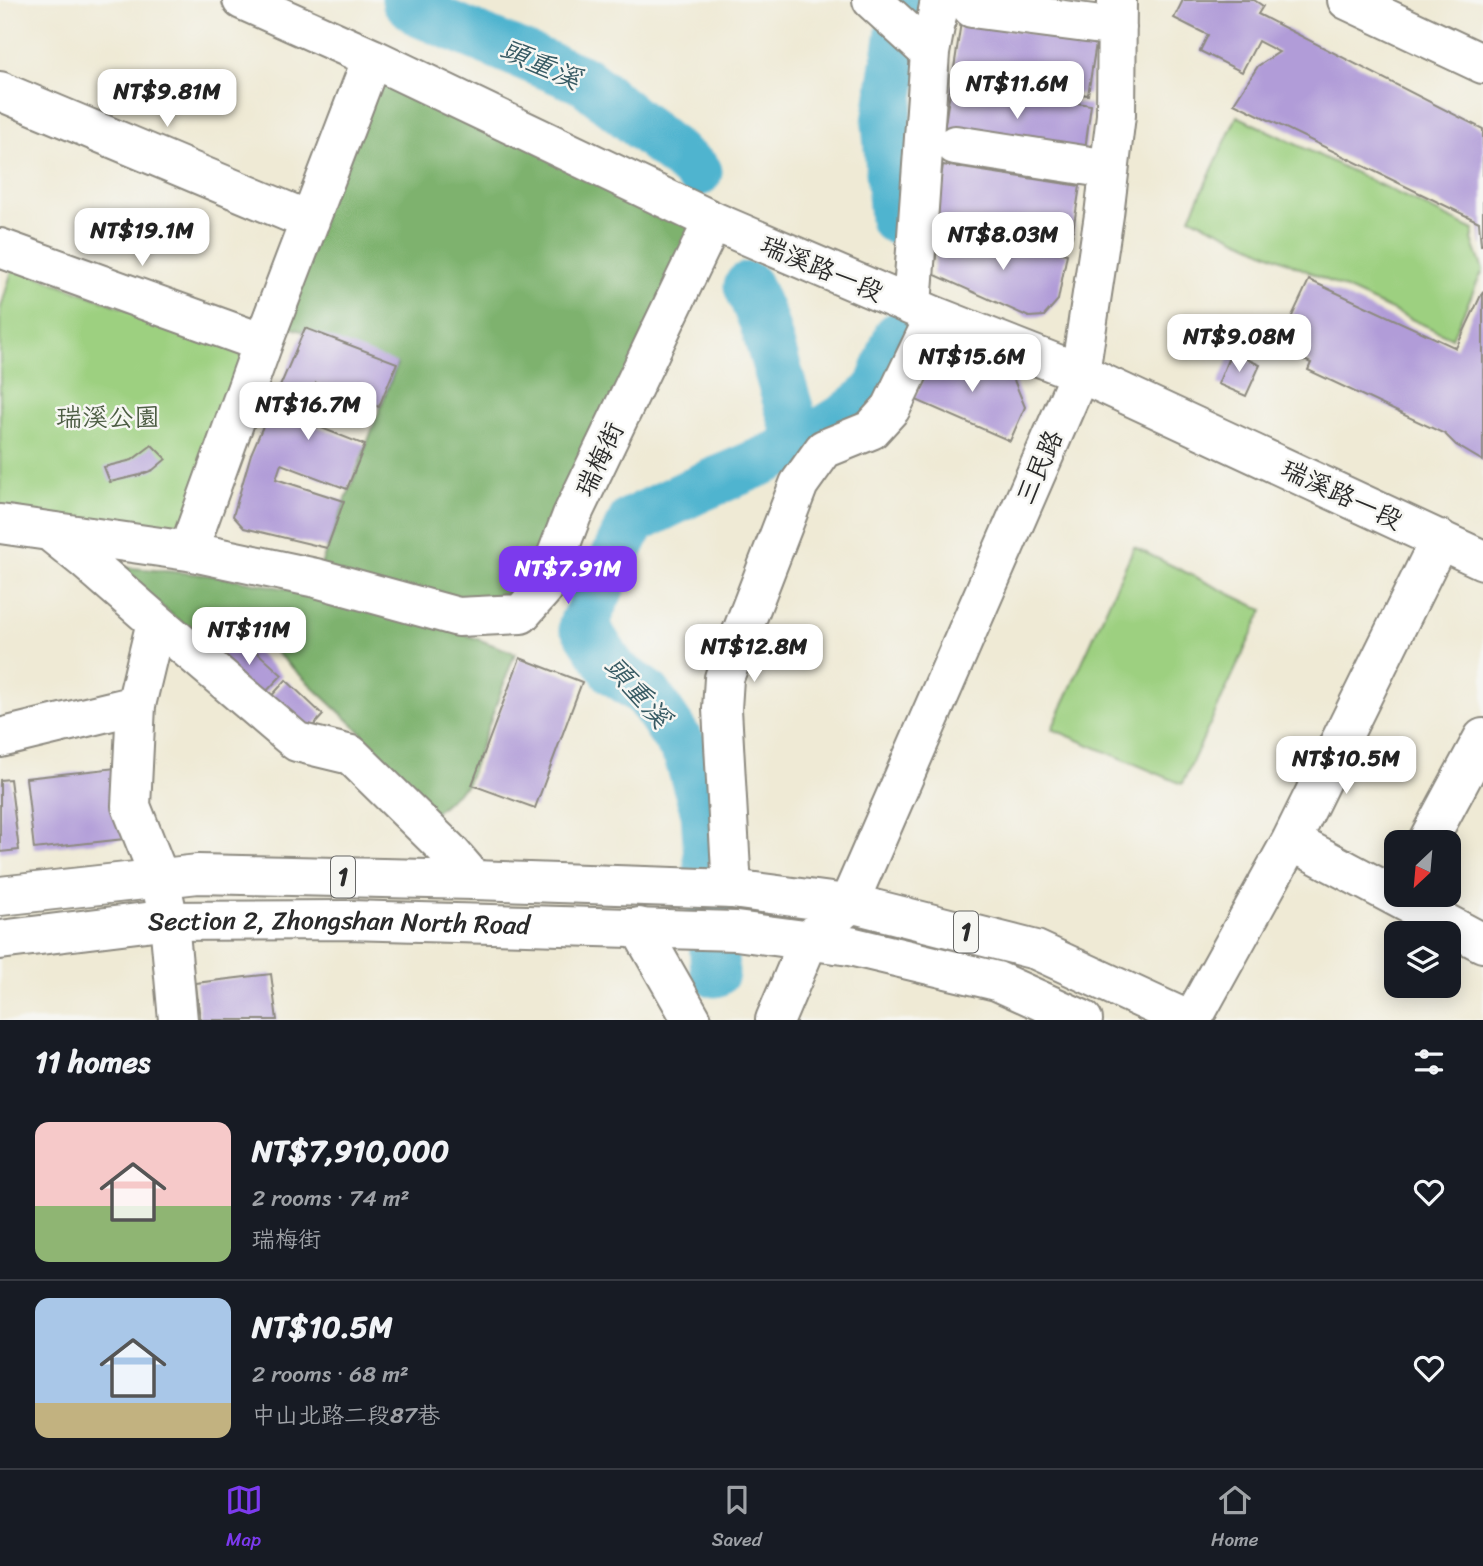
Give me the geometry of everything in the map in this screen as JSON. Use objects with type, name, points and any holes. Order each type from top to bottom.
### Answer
[{"type":"street","name":"瑞溪路一段","points":[[242,0],[372,58],[712,221],[924,311],[1080,373],[1483,560]]},
{"type":"street","points":[[872,0],[930,53]]},
{"type":"street","points":[[1347,0],[1483,64]]},
{"type":"street","points":[[732,889],[722,709],[724,678],[799,484],[824,449],[871,430],[891,408],[924,311],[930,53],[956,4],[1117,13]]},
{"type":"street","name":"三民路","points":[[848,905],[1080,373],[1116,115],[1117,13]]},
{"type":"street","points":[[188,551],[263,343],[372,58]]},
{"type":"street","points":[[0,91],[310,221]]},
{"type":"street","points":[[955,145],[1109,169]]},
{"type":"street","name":"瑞梅街","points":[[0,524],[188,551],[316,578],[458,617],[521,614],[544,588],[572,515],[712,221]]},
{"type":"street","points":[[0,248],[263,343]]},
{"type":"street","points":[[49,531],[297,742],[351,755],[450,852],[474,880]]},
{"type":"street","points":[[1190,1020],[1291,841],[1440,540]]},
{"type":"street","points":[[156,622],[136,705],[131,806],[160,879],[169,921],[177,1020]]},
{"type":"street","points":[[0,738],[136,705]]},
{"type":"street","points":[[1433,830],[1483,738]]},
{"type":"street","points":[[1291,841],[1384,888]]},
{"type":"street","name":"Section 2, Zhongshan North Road","points":[[0,896],[198,874],[732,889]]},
{"type":"street","name":"1","points":[[732,889],[862,906],[1036,950],[1190,1020]]},
{"type":"street","points":[[775,1020],[809,940],[848,905]]},
{"type":"street","points":[[1419,907],[1483,943]]},
{"type":"street","name":"Section 2, Zhongshan North Road","points":[[0,940],[169,921],[348,920],[677,928],[736,931],[809,940]]},
{"type":"street","points":[[639,927],[692,1020]]},
{"type":"street","name":"1","points":[[809,940],[850,946],[997,981],[1083,1020]]},
{"type":"green space","points":[[372,58],[713,221],[521,614],[316,578],[397,364],[272,321]]},
{"type":"green space","points":[[1237,116],[1474,230],[1472,240],[1483,270],[1452,338],[1190,217]]},
{"type":"green space","name":"瑞溪公園","points":[[13,267],[247,354],[178,538],[0,508],[0,311]]},
{"type":"green space","points":[[1134,547],[1263,610],[1182,784],[1052,729]]},
{"type":"green space","points":[[112,566],[218,576],[400,610],[515,653],[467,784],[427,819],[355,747],[362,733],[237,616],[194,633]]},
{"type":"building","points":[[1183,0],[1254,0],[1263,6],[1258,14],[1483,129],[1483,245],[1479,222],[1234,103],[1258,66],[1279,52],[1258,41],[1242,72],[1200,51],[1208,35],[1174,18]]},
{"type":"building","points":[[961,22],[1096,43],[1088,95],[953,75]]},
{"type":"building","points":[[951,85],[1091,105],[1084,157],[943,137]]},
{"type":"building","points":[[943,165],[1080,186],[1072,237],[935,216]]},
{"type":"building","points":[[940,233],[1067,254],[1058,300],[1044,316],[1029,317],[933,274]]},
{"type":"building","points":[[1309,280],[1456,348],[1483,291],[1483,461],[1456,445],[1445,434],[1308,370],[1311,363],[1277,348]]},
{"type":"building","points":[[305,328],[397,363],[379,407],[316,383],[301,420],[365,445],[347,489],[281,464],[276,479],[344,501],[327,548],[244,528],[233,516],[251,454]]},
{"type":"building","points":[[938,347],[1014,380],[1025,407],[1010,441],[914,399]]},
{"type":"building","points":[[1231,352],[1260,365],[1246,396],[1218,384]]},
{"type":"building","points":[[152,445],[166,459],[153,470],[110,482],[104,467],[132,460]]},
{"type":"building","points":[[238,635],[282,675],[260,698],[217,659]]},
{"type":"building","points":[[520,658],[582,682],[535,808],[472,785]]},
{"type":"building","points":[[286,680],[323,715],[304,736],[267,701]]},
{"type":"building","points":[[125,767],[133,838],[34,849],[26,778]]},
{"type":"building","points":[[10,779],[19,850],[0,852],[0,780]]},
{"type":"building","points":[[271,974],[277,1020],[200,1020],[196,983]]},
{"type":"waterway","name":"頭重溪","points":[[406,0],[420,13],[585,81],[698,172]]},
{"type":"waterway","points":[[894,219],[886,123],[905,0]]},
{"type":"waterway","name":"頭重溪","points":[[748,286],[763,321],[800,445]]},
{"type":"waterway","name":"頭重溪","points":[[715,973],[705,812],[687,753],[648,695],[614,671],[583,624],[632,521],[800,445],[847,416],[877,392],[898,336]]}]
